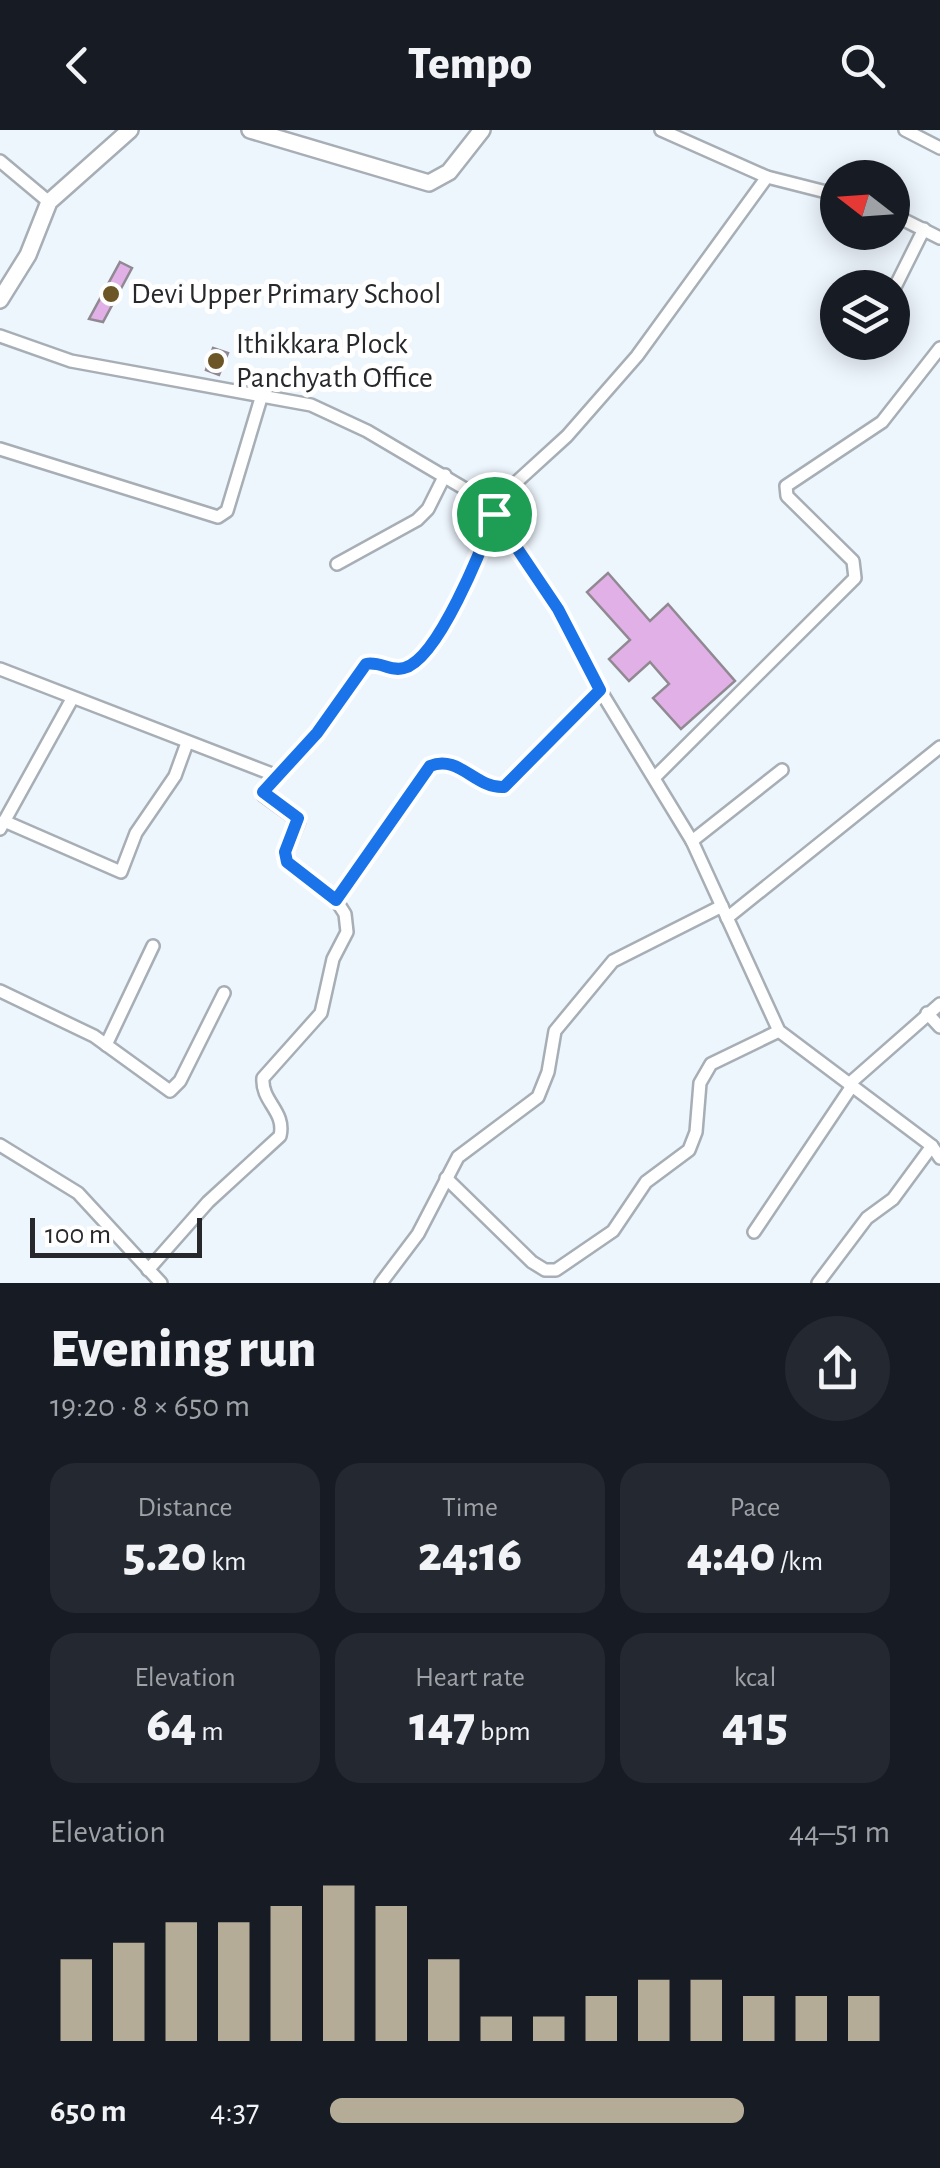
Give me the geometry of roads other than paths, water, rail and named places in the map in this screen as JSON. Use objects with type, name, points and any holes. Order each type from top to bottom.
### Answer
[{"type":"street","points":[[0,300],[28,256],[49,202],[130,130]]},
{"type":"street","points":[[250,130],[430,183],[450,172],[482,130]]},
{"type":"street","points":[[661,130],[767,177],[820,190]]},
{"type":"street","points":[[906,130],[940,148]]},
{"type":"street","points":[[0,161],[49,202]]},
{"type":"street","points":[[148,1270],[208,1202],[280,1136],[281,1118],[264,1092],[262,1080],[321,1013],[328,998],[328,976],[346,932],[345,914],[336,900],[287,862],[287,845],[299,821],[263,795],[317,733],[366,664],[400,670],[416,660],[465,586],[491,511],[567,436],[637,356],[767,177]]},
{"type":"street","points":[[910,222],[940,238]]},
{"type":"street","points":[[903,270],[924,229]]},
{"type":"street","points":[[0,336],[71,361],[326,410],[445,475],[491,511],[558,609],[600,690],[692,841],[779,1031],[932,1146],[940,1158]]},
{"type":"street","points":[[656,777],[855,578],[853,561],[787,496],[786,486],[882,422],[940,348]]},
{"type":"street","points":[[0,449],[218,517],[228,511],[262,398]]},
{"type":"street","points":[[337,564],[417,520],[428,509],[445,475]]},
{"type":"street","points":[[0,670],[277,776]]},
{"type":"street","points":[[336,900],[430,766],[450,764],[493,788],[504,787],[600,690]]},
{"type":"street","points":[[72,699],[2,825],[121,872],[136,833],[175,776],[188,743]]},
{"type":"street","points":[[380,1283],[418,1234],[446,1178],[469,1148],[538,1097],[548,1072],[555,1030],[613,961],[725,912],[935,761],[940,746]]},
{"type":"street","points":[[692,841],[782,770]]},
{"type":"street","points":[[106,1046],[153,946]]},
{"type":"street","points":[[0,992],[62,1018],[164,1090],[173,1090],[224,993]]},
{"type":"street","points":[[754,1232],[851,1085],[940,1004]]},
{"type":"street","points":[[927,1013],[940,1028]]},
{"type":"street","points":[[446,1178],[532,1262],[545,1270],[556,1270],[612,1231],[646,1182],[689,1150],[696,1132],[700,1083],[711,1064],[779,1031]]},
{"type":"street","points":[[0,1145],[78,1192],[161,1283]]},
{"type":"street","points":[[818,1283],[867,1218],[893,1199],[932,1146]]},
{"type":"place","name":"Devi Upper Primary School","points":[[111,294]]},
{"type":"place","name":"Ithikkara Plock Panchyath Office","points":[[216,361]]}]
